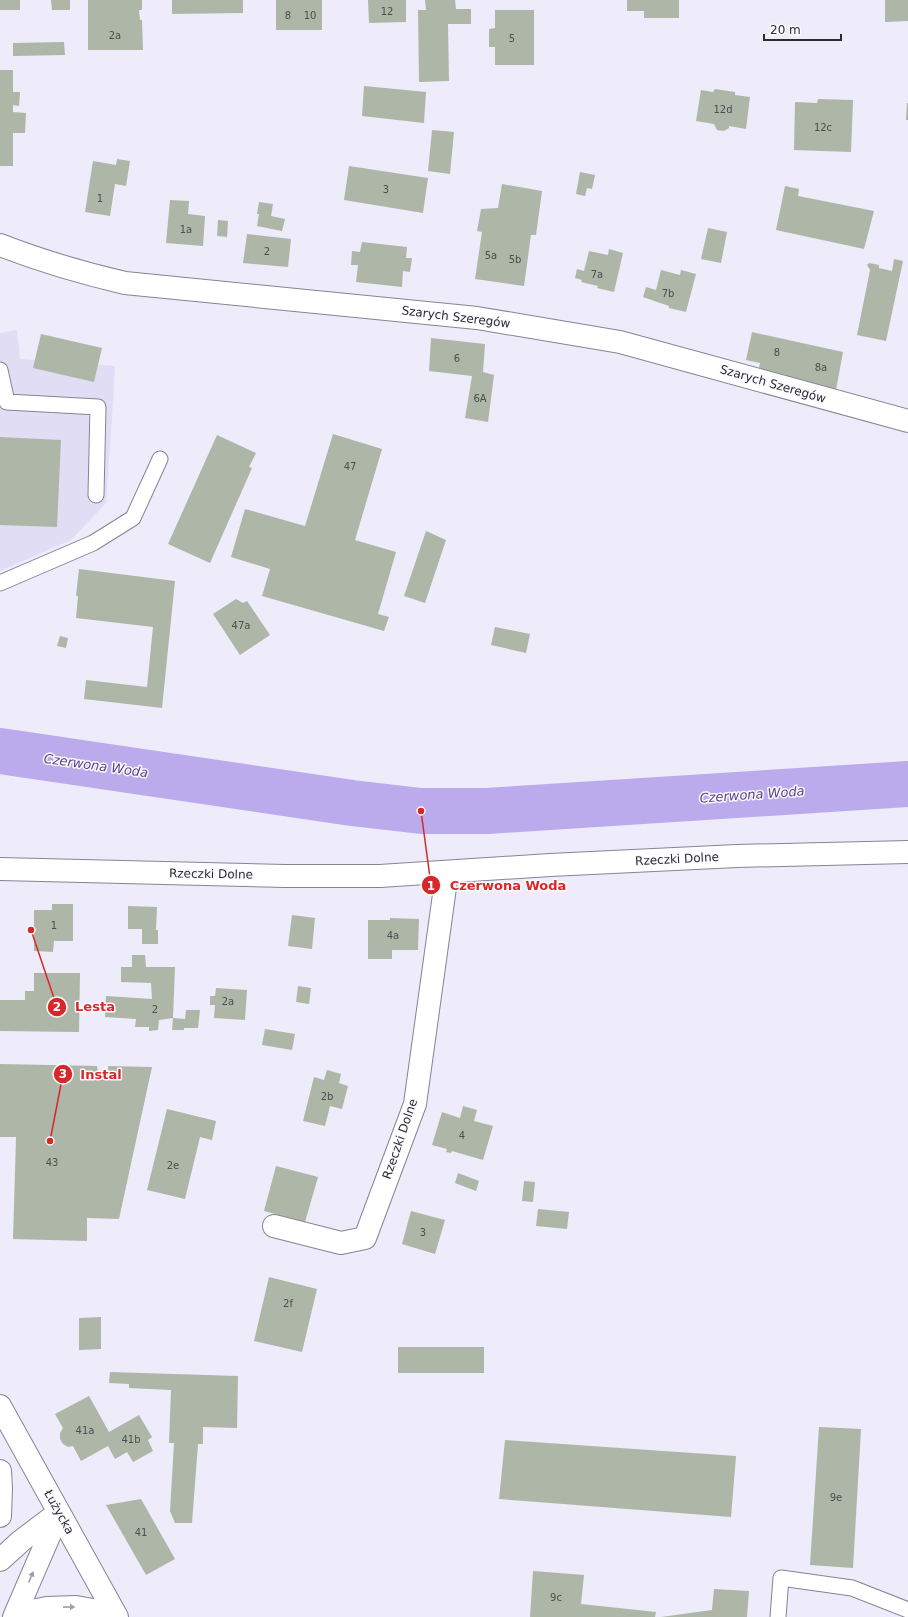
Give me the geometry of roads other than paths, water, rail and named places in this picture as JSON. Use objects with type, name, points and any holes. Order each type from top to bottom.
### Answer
[{"type":"street","name":"Szarych Szeregów","points":[[0,245],[80,273],[126,283],[477,318],[620,342],[908,421]]},
{"type":"street","name":"Rzeczki Dolne","points":[[0,869],[285,876],[380,876],[447,873],[550,865],[737,856],[908,852]]},
{"type":"street","name":"Rzeczki Dolne","points":[[274,1226],[341,1244],[365,1238],[415,1104],[447,873]]},
{"type":"street","name":"Łużycka","points":[[0,1406],[116,1615]]},
{"type":"street","points":[[0,1471],[0,1516]]},
{"type":"street","points":[[0,1560],[21,1541],[59,1513]]},
{"type":"street","points":[[15,1615],[59,1513]]},
{"type":"street","points":[[15,1615],[46,1608],[76,1607],[116,1615]]},
{"type":"lane","points":[[0,370],[7,402],[98,407],[96,495]]},
{"type":"lane","points":[[0,583],[93,543],[133,518],[160,459]]},
{"type":"lane","points":[[778,1617],[781,1578],[852,1588],[908,1610]]},
{"type":"waterway","name":"Czerwona Woda","points":[[0,751],[352,803],[421,811],[487,811],[908,784]]},
{"type":"place","name":"Czerwona Woda","points":[[421,811]]},
{"type":"place","name":"Lesta","points":[[31,930]]},
{"type":"place","name":"Instal","points":[[50,1141]]}]
